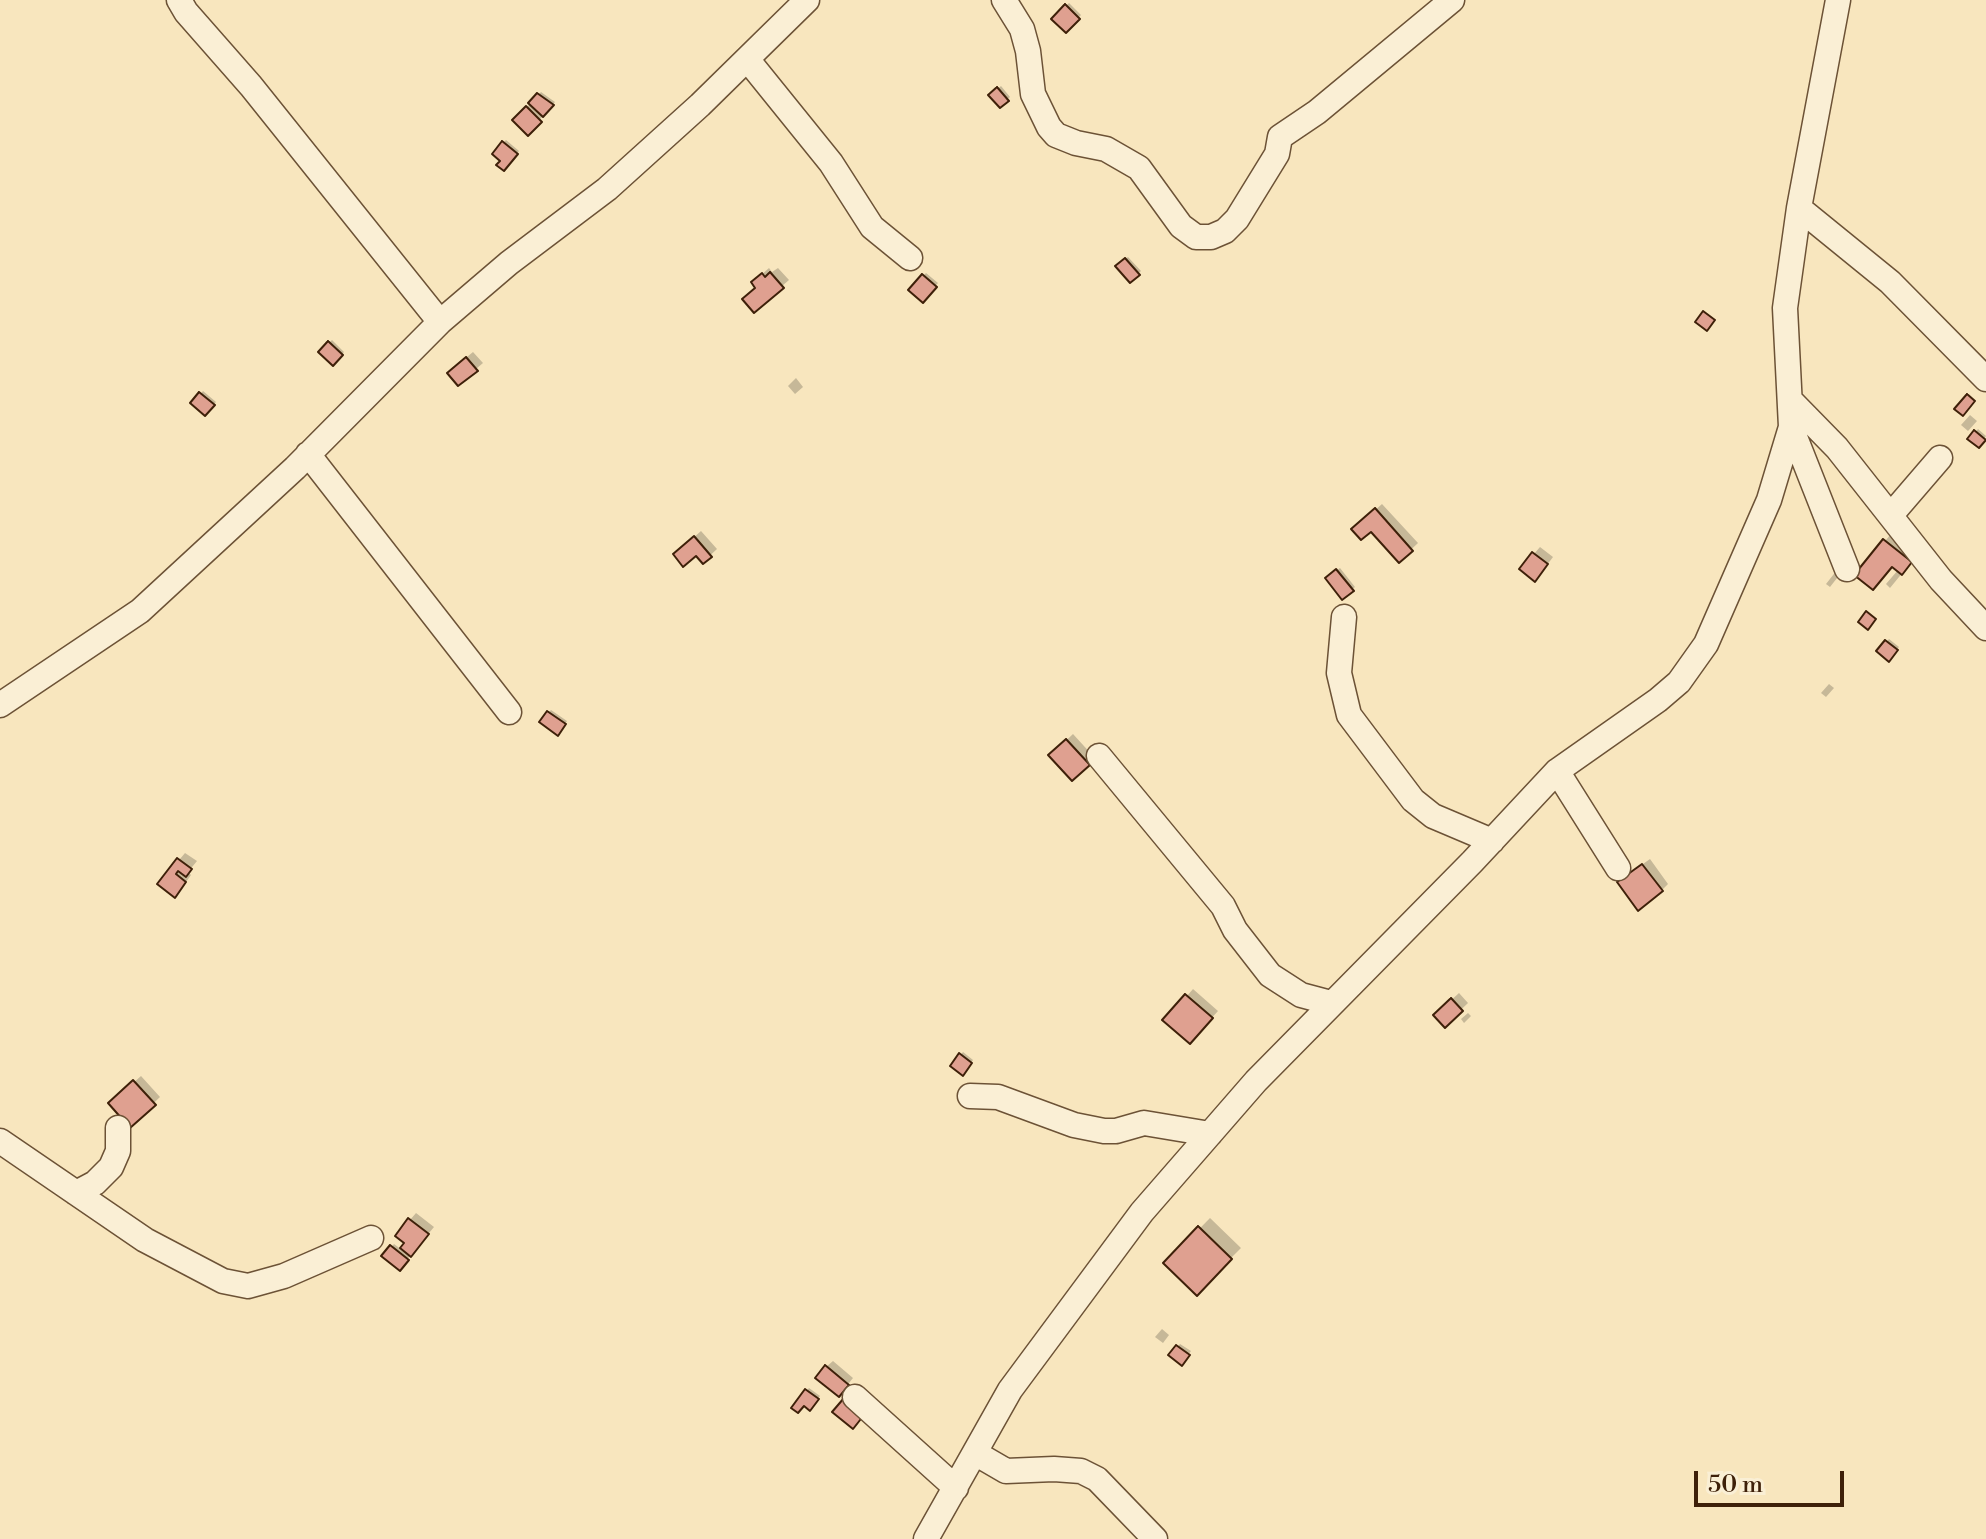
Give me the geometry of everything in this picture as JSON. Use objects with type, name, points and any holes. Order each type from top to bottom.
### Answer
[{"type":"street","points":[[179,0],[440,322]]},
{"type":"street","points":[[0,705],[140,611],[308,454],[440,322],[509,263],[607,189],[807,0]]},
{"type":"street","points":[[1004,0],[1022,29],[1033,94],[1049,127],[1056,135],[1106,149],[1139,168],[1181,226],[1196,237],[1211,237],[1225,231],[1237,219],[1277,154],[1280,137],[1317,112],[1452,0]]},
{"type":"street","points":[[926,1539],[1010,1390],[1142,1212],[1256,1081],[1557,771],[1658,700],[1679,682],[1706,644],[1769,500],[1791,427],[1785,308],[1799,208],[1838,0]]},
{"type":"street","points":[[747,59],[831,163],[872,227],[910,258]]},
{"type":"street","points":[[1799,208],[1890,282],[1986,379]]},
{"type":"street","points":[[1790,400],[1837,448],[1941,580],[1986,628]]},
{"type":"street","points":[[1791,427],[1847,569]]},
{"type":"street","points":[[308,454],[509,712]]},
{"type":"street","points":[[1891,515],[1940,458]]},
{"type":"street","points":[[1344,617],[1339,673],[1349,715],[1413,800],[1433,816],[1492,841]]},
{"type":"street","points":[[1099,756],[1223,906],[1235,930],[1270,975],[1301,995],[1331,1003]]},
{"type":"street","points":[[1557,771],[1618,868]]},
{"type":"street","points":[[970,1096],[998,1097],[1074,1125],[1104,1131],[1144,1123],[1210,1134]]},
{"type":"street","points":[[76,1193],[95,1183],[111,1167],[118,1151],[118,1128]]},
{"type":"street","points":[[0,1141],[145,1240],[223,1281],[248,1286],[284,1276],[371,1238]]},
{"type":"street","points":[[855,1397],[956,1488]]},
{"type":"street","points":[[975,1453],[1006,1471],[1081,1471],[1097,1479],[1155,1539]]},
{"type":"building","points":[[1065,4],[1080,19],[1066,33],[1051,19]]},
{"type":"building","points":[[997,87],[1009,101],[1000,108],[988,95]]},
{"type":"building","points":[[537,93],[554,105],[543,117],[528,103]]},
{"type":"building","points":[[526,106],[542,122],[528,136],[512,120]]},
{"type":"building","points":[[502,141],[518,154],[504,171],[496,165],[500,161],[492,154]]},
{"type":"building","points":[[1125,258],[1140,275],[1130,283],[1115,266]]},
{"type":"building","points":[[770,272],[784,288],[754,313],[742,299],[755,288],[751,282],[762,273],[765,277]]},
{"type":"building","points":[[922,274],[937,287],[923,303],[908,290]]},
{"type":"building","points":[[1703,311],[1715,320],[1707,331],[1695,322]]},
{"type":"building","points":[[328,341],[343,355],[333,366],[318,352]]},
{"type":"building","points":[[466,357],[478,371],[458,386],[447,373]]},
{"type":"building","points":[[199,392],[215,405],[205,416],[190,403]]},
{"type":"building","points":[[1967,394],[1975,401],[1963,416],[1954,409]]},
{"type":"building","points":[[1974,430],[1986,440],[1979,448],[1967,439]]},
{"type":"building","points":[[1375,508],[1413,551],[1399,563],[1371,532],[1361,540],[1351,529]]},
{"type":"building","points":[[694,536],[712,557],[703,564],[696,556],[683,567],[673,554]]},
{"type":"building","points":[[1883,539],[1912,562],[1902,575],[1892,567],[1873,590],[1854,575]]},
{"type":"building","points":[[1532,552],[1548,564],[1535,582],[1519,569]]},
{"type":"building","points":[[1336,569],[1354,591],[1342,600],[1325,578]]},
{"type":"building","points":[[1866,611],[1876,619],[1868,630],[1858,622]]},
{"type":"building","points":[[1885,640],[1898,650],[1889,662],[1876,651]]},
{"type":"building","points":[[547,711],[566,724],[558,736],[539,722]]},
{"type":"building","points":[[1066,739],[1090,765],[1072,781],[1048,755]]},
{"type":"building","points":[[177,858],[192,869],[186,877],[178,871],[176,874],[186,882],[175,898],[157,884]]},
{"type":"building","points":[[1642,864],[1663,891],[1638,911],[1617,882]]},
{"type":"building","points":[[1185,994],[1213,1018],[1190,1044],[1162,1020]]},
{"type":"building","points":[[1451,998],[1463,1011],[1445,1028],[1433,1015]]},
{"type":"building","points":[[959,1053],[972,1063],[963,1076],[950,1066]]},
{"type":"building","points":[[133,1080],[156,1105],[130,1128],[108,1103]]},
{"type":"building","points":[[408,1218],[429,1234],[411,1257],[400,1248],[404,1243],[395,1236]]},
{"type":"building","points":[[1198,1226],[1232,1259],[1197,1296],[1163,1263]]},
{"type":"building","points":[[390,1245],[409,1260],[400,1271],[381,1256]]},
{"type":"building","points":[[1176,1345],[1190,1355],[1182,1366],[1168,1355]]},
{"type":"building","points":[[825,1365],[849,1385],[839,1397],[815,1378]]},
{"type":"building","points":[[805,1389],[819,1399],[810,1411],[804,1406],[798,1413],[791,1408]]},
{"type":"building","points":[[844,1398],[864,1415],[853,1429],[832,1412]]}]
